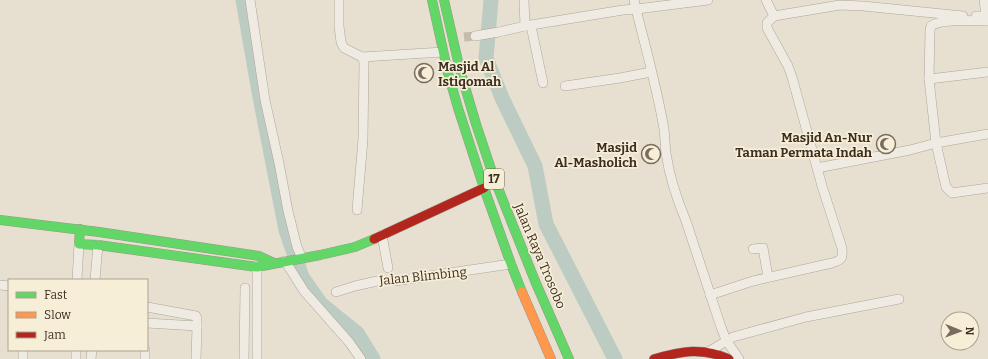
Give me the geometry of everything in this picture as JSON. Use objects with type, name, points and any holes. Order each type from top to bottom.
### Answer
[{"type":"main road","name":"Jalan Raya Trosobo","points":[[432,0],[448,73],[484,188],[511,264],[551,359]]},
{"type":"main road","name":"Jalan Raya Trosobo","points":[[444,0],[460,70],[494,178],[532,274],[569,359]]},
{"type":"main road","points":[[80,229],[79,244],[98,245],[257,267],[355,247],[484,188]]},
{"type":"main road","points":[[0,220],[233,248],[259,256],[274,263]]},
{"type":"main road","points":[[98,245],[99,232]]},
{"type":"main road","points":[[654,359],[681,353],[697,352],[708,352],[729,359]]},
{"type":"street","points":[[250,0],[265,100],[297,247],[295,259],[304,291],[349,342],[361,359]]},
{"type":"street","points":[[339,0],[339,26],[341,42],[344,48],[362,57],[443,52]]},
{"type":"street","points":[[524,0],[528,26],[543,83]]},
{"type":"street","points":[[636,6],[646,0]]},
{"type":"street","points":[[476,36],[623,10],[636,6],[708,0]]},
{"type":"street","points":[[766,0],[774,16]]},
{"type":"street","points":[[984,0],[987,18]]},
{"type":"street","points":[[710,295],[768,277],[832,263],[842,257],[842,248],[817,168],[792,77],[788,66],[767,28],[767,22],[774,16],[840,5],[863,3],[959,16],[987,18]]},
{"type":"street","points":[[636,6],[655,84],[669,167],[682,211],[726,340],[738,359]]},
{"type":"street","points":[[987,18],[936,23],[931,26],[929,79],[936,143],[946,187],[952,192],[988,188]]},
{"type":"street","points":[[452,39],[464,37]]},
{"type":"street","points":[[357,210],[363,139],[365,68],[362,57]]},
{"type":"street","points":[[565,86],[651,72]]},
{"type":"street","points":[[929,79],[988,72]]},
{"type":"street","points":[[817,168],[910,150],[936,143],[988,134]]},
{"type":"street","points":[[382,235],[388,268]]},
{"type":"street","points":[[77,279],[79,244]]},
{"type":"street","points":[[95,279],[98,245]]},
{"type":"street","points":[[753,249],[763,248],[768,277]]},
{"type":"street","name":"Jalan Blimbing","points":[[336,292],[378,281],[395,281],[511,264]]},
{"type":"street","points":[[257,267],[257,359]]},
{"type":"street","points":[[244,359],[245,288]]},
{"type":"street","points":[[708,352],[733,337],[806,317],[899,299]]},
{"type":"street","points":[[148,307],[196,316],[198,321],[196,359]]},
{"type":"street","points":[[148,323],[197,326]]},
{"type":"waterway","points":[[243,0],[286,230],[302,277],[321,304],[357,333],[373,359]]},
{"type":"waterway","points":[[491,0],[486,58],[502,98],[535,166],[546,224],[615,359]]},
{"type":"tunnel","points":[[464,37],[475,36]]},
{"type":"traffic: fast","points":[[432,0],[448,73],[458,108],[484,188],[522,292]]},
{"type":"traffic: fast","points":[[444,0],[460,70],[494,178],[535,281],[569,359]]},
{"type":"traffic: fast","points":[[0,220],[99,232],[259,256],[274,263]]},
{"type":"traffic: fast","points":[[80,229],[79,244],[98,245],[257,267],[355,247],[374,239]]},
{"type":"traffic: slow","points":[[522,292],[551,359]]},
{"type":"traffic: jam","points":[[374,239],[484,188]]},
{"type":"traffic: jam","points":[[654,359],[683,352],[710,353],[729,359]]},
{"type":"place","name":"Masjid Al Istiqomah","points":[[424,73]]},
{"type":"place","name":"Masjid An-Nur Taman Permata Indah","points":[[886,144]]},
{"type":"place","name":"Masjid Al-Masholich","points":[[651,154]]}]
